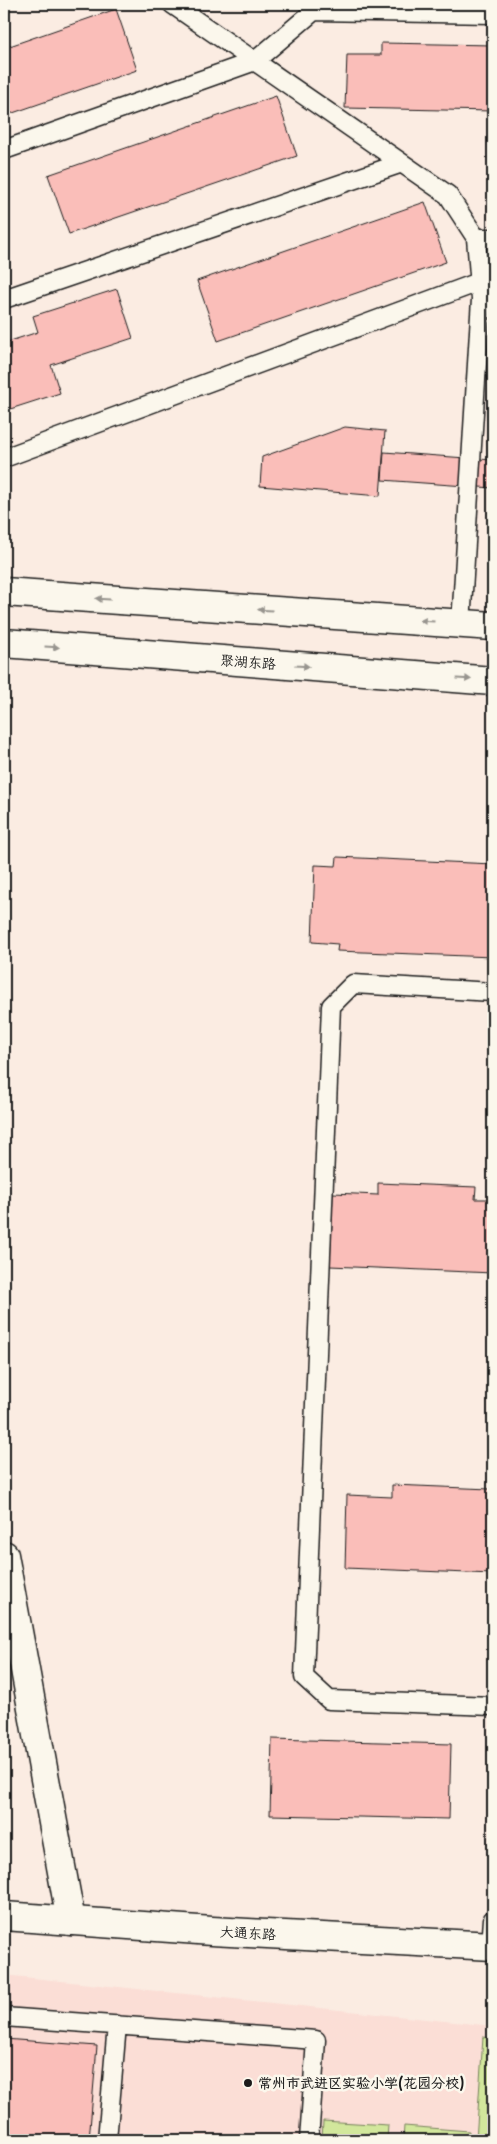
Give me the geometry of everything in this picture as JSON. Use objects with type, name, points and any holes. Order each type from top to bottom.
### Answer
[{"type":"main road","points":[[4,592],[493,626]]},
{"type":"main road","name":"聚湖东路","points":[[4,643],[493,681]]},
{"type":"main road","points":[[4,1555],[71,1921]]},
{"type":"main road","name":"大通东路","points":[[4,1916],[492,1946]]},
{"type":"lane","points":[[172,4],[448,195],[476,238],[481,299],[461,624]]},
{"type":"lane","points":[[4,150],[255,61],[314,11],[493,14]]},
{"type":"lane","points":[[4,299],[402,163]]},
{"type":"lane","points":[[476,238],[493,238]]},
{"type":"lane","points":[[4,458],[479,282]]},
{"type":"lane","points":[[493,992],[353,984],[331,1006],[304,1677],[329,1700],[493,1706]]},
{"type":"lane","points":[[492,1946],[493,1919]]},
{"type":"lane","points":[[4,2017],[316,2040],[309,2140]]},
{"type":"lane","points":[[107,2140],[117,2025]]},
{"type":"shaded area","name":"常州市武进区实验小学(花园分校)","points":[[4,1975],[493,2026],[493,2140],[4,2140]]},
{"type":"green space","points":[[483,2037],[493,2038],[493,2140],[476,2140]]},
{"type":"green space","points":[[323,2121],[388,2125],[387,2140],[322,2140]]},
{"type":"green space","points":[[404,2126],[469,2131],[468,2140],[403,2140]]},
{"type":"building","points":[[116,9],[137,70],[4,116],[4,48]]},
{"type":"building","points":[[381,43],[493,45],[493,111],[345,108],[347,55],[381,55]]},
{"type":"building","points":[[276,96],[297,156],[69,234],[48,175]]},
{"type":"building","points":[[425,202],[446,262],[218,341],[197,281]]},
{"type":"building","points":[[117,289],[133,338],[51,365],[60,393],[4,411],[4,343],[38,332],[33,316]]},
{"type":"building","points":[[345,427],[385,431],[380,496],[260,486],[262,457]]},
{"type":"building","points":[[384,452],[493,460],[493,488],[382,480]]},
{"type":"building","points":[[337,857],[493,864],[493,957],[337,951],[338,944],[312,942],[315,865],[336,866]]},
{"type":"building","points":[[378,1183],[476,1187],[475,1199],[493,1199],[493,1273],[330,1266],[333,1193],[378,1195]]},
{"type":"building","points":[[392,1485],[490,1489],[489,1501],[493,1501],[493,1574],[345,1568],[347,1495],[392,1497]]},
{"type":"building","points":[[272,1739],[451,1744],[449,1819],[270,1815]]},
{"type":"building","points":[[4,2039],[97,2046],[89,2140],[4,2140]]},
{"type":"place","name":"常州市武进区实验小学(花园分校)","points":[[248,2083]]}]
